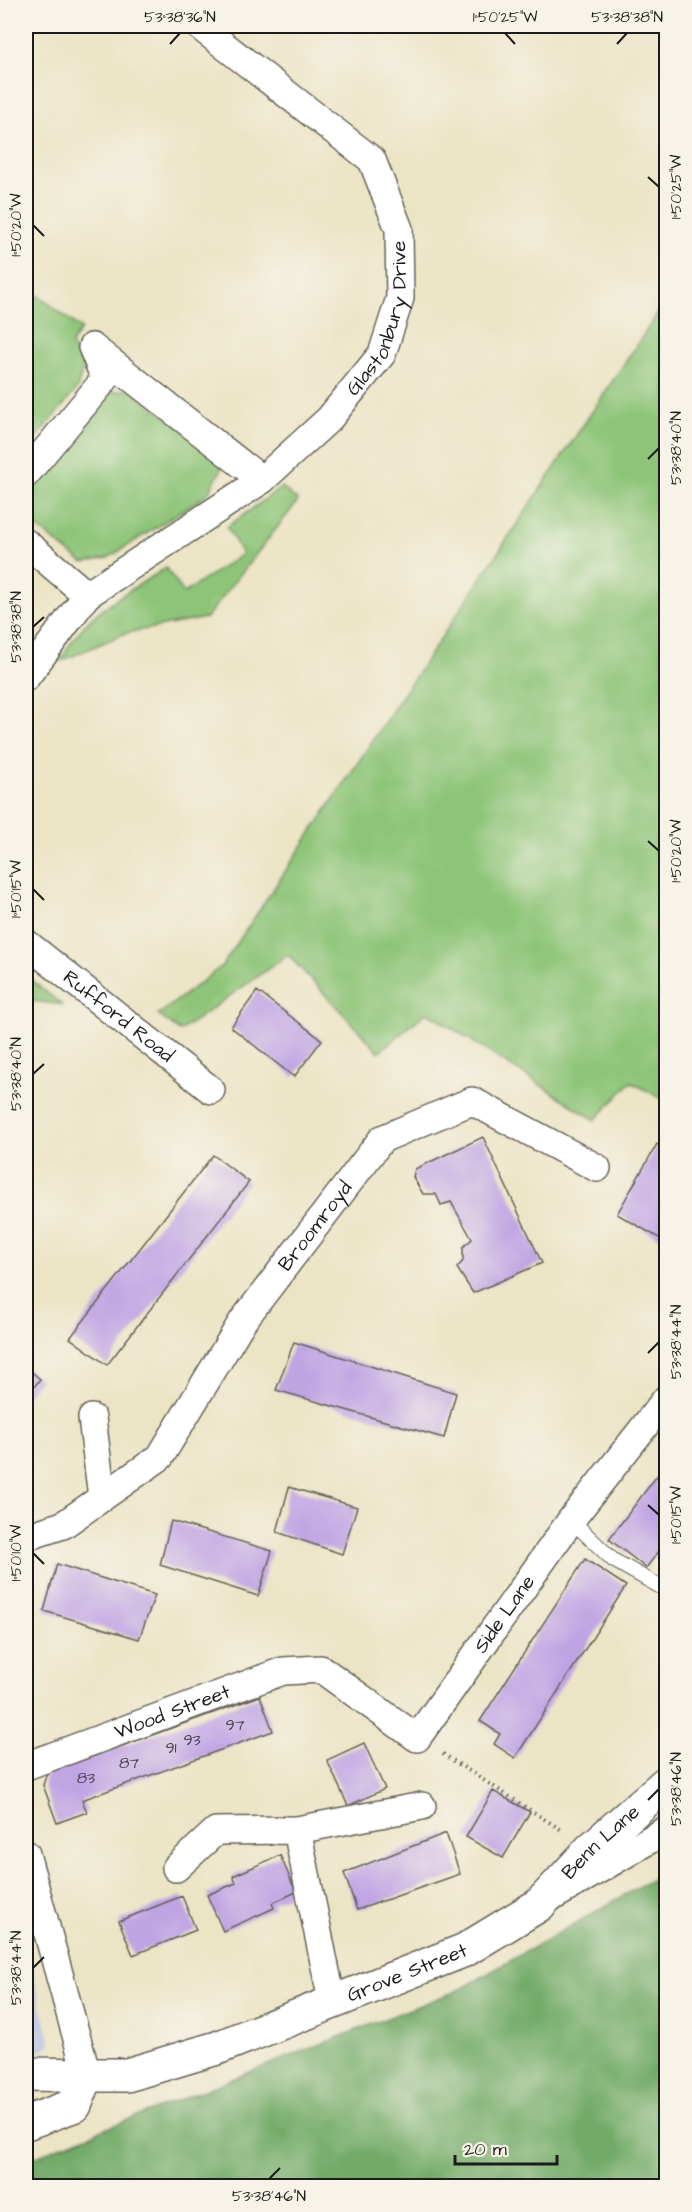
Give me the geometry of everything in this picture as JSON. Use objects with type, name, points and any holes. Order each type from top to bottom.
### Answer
[{"type":"street","name":"Glastonbury Drive","points":[[26,677],[87,595],[262,480],[329,419],[382,354],[400,297],[399,229],[372,160],[199,26]]},
{"type":"street","points":[[26,474],[105,379],[92,347],[262,480]]},
{"type":"street","points":[[26,543],[87,595]]},
{"type":"street","name":"Rufford Road","points":[[26,943],[211,1090]]},
{"type":"street","name":"Broomroyd","points":[[26,1537],[63,1525],[160,1457],[242,1322],[382,1139],[472,1101],[597,1168]]},
{"type":"street","name":"Side Lane","points":[[417,1737],[571,1520],[666,1399]]},
{"type":"street","points":[[92,1418],[102,1497]]},
{"type":"street","name":"Wood Street","points":[[26,1766],[283,1671],[321,1669],[417,1737]]},
{"type":"street","name":"Benn Lane","points":[[539,1905],[591,1849],[666,1783]]},
{"type":"street","points":[[176,1868],[216,1831],[297,1830],[422,1806]]},
{"type":"street","points":[[297,1830],[332,2001]]},
{"type":"street","name":"Grove Street","points":[[26,2074],[128,2075],[217,2048],[465,1950],[666,1830]]},
{"type":"street","points":[[26,1854],[87,2075],[75,2105],[26,2122]]},
{"type":"lane","points":[[571,1520],[613,1560],[666,1590]]},
{"type":"path","points":[[417,1737],[591,1849]]},
{"type":"shaded area","points":[[26,1945],[51,2044],[26,2060]]},
{"type":"green space","points":[[26,286],[81,329],[71,344],[83,368],[77,389],[26,450]]},
{"type":"green space","points":[[666,301],[666,1101],[631,1082],[595,1120],[427,1012],[379,1052],[288,955],[180,1031],[158,1015],[222,966]]},
{"type":"green space","points":[[129,389],[220,457],[221,470],[207,495],[108,558],[83,563],[26,519],[29,492],[108,393]]},
{"type":"green space","points":[[282,487],[298,501],[206,618],[126,633],[61,661],[80,630],[92,618],[166,568],[184,593],[242,554],[227,527]]},
{"type":"green space","points":[[26,976],[62,1005],[26,1000]]},
{"type":"green space","points":[[666,1871],[666,2186],[26,2186],[26,2160],[461,1989]]},
{"type":"building","points":[[257,991],[322,1040],[294,1077],[231,1027]]},
{"type":"building","points":[[483,1137],[542,1263],[473,1293],[457,1268],[463,1261],[463,1247],[472,1239],[451,1202],[441,1205],[436,1194],[423,1194],[413,1177],[415,1169]]},
{"type":"building","points":[[657,1144],[666,1150],[666,1242],[617,1214]]},
{"type":"building","points":[[213,1155],[249,1182],[107,1365],[70,1338]]},
{"type":"building","points":[[294,1342],[456,1393],[444,1438],[276,1390]]},
{"type":"building","points":[[26,1367],[40,1379],[26,1398]]},
{"type":"building","points":[[666,1464],[666,1542],[646,1568],[609,1539]]},
{"type":"building","points":[[289,1487],[357,1507],[342,1554],[277,1532]]},
{"type":"building","points":[[171,1521],[272,1551],[258,1596],[160,1565]]},
{"type":"building","points":[[585,1559],[626,1586],[515,1758],[494,1744],[500,1734],[480,1721]]},
{"type":"building","points":[[57,1564],[155,1595],[139,1639],[44,1611]]},
{"type":"building","points":[[260,1696],[273,1731],[82,1800],[87,1812],[57,1823],[43,1785],[47,1773]]},
{"type":"building","points":[[364,1743],[385,1789],[348,1806],[327,1760]]},
{"type":"building","points":[[493,1791],[530,1812],[503,1858],[466,1837]]},
{"type":"building","points":[[446,1833],[460,1874],[357,1910],[344,1873]]},
{"type":"building","points":[[280,1855],[296,1892],[272,1903],[274,1908],[223,1931],[207,1895],[236,1883],[233,1876]]},
{"type":"building","points":[[182,1896],[196,1930],[133,1955],[119,1921]]}]
